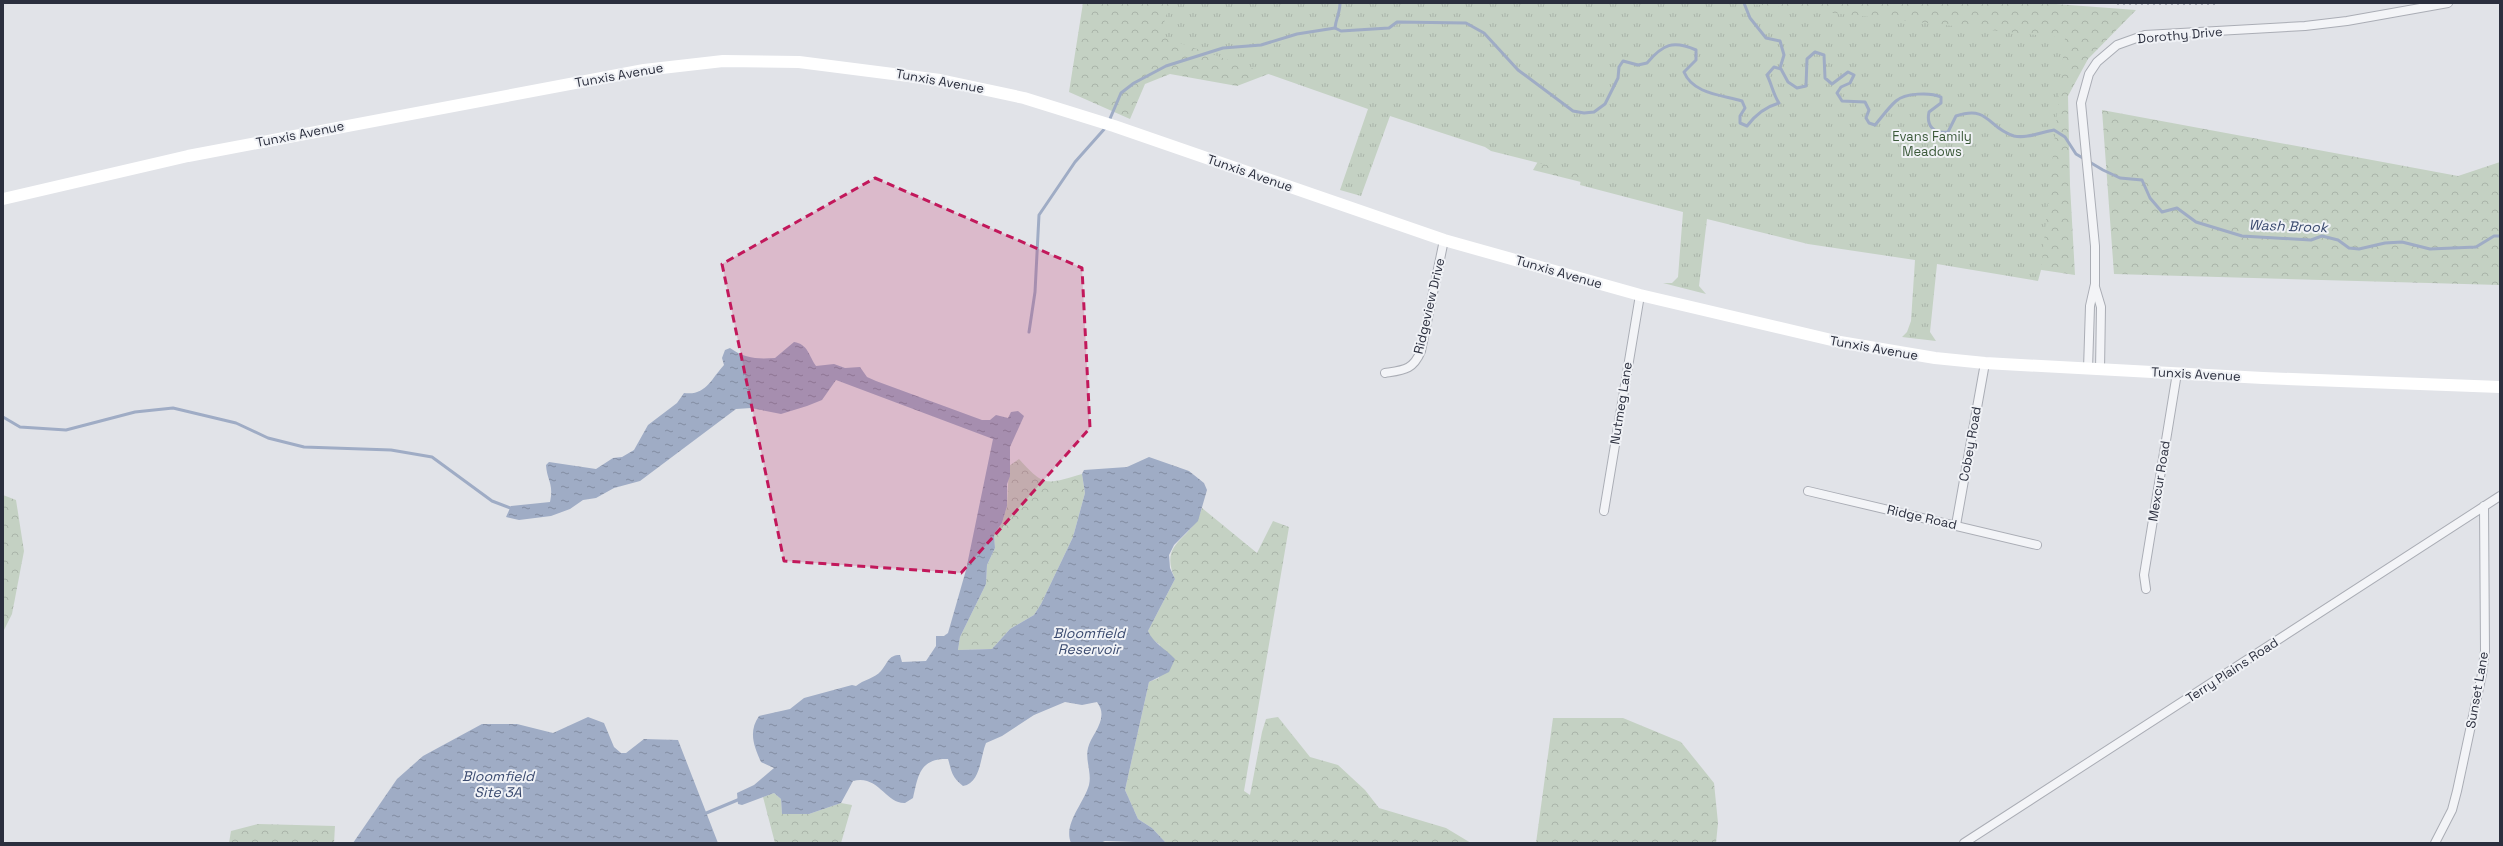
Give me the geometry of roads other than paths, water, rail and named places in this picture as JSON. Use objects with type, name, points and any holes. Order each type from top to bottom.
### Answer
[{"type":"main road","name":"Tunxis Avenue","points":[[3,199],[188,156],[644,70],[723,61],[800,62],[946,81],[1024,98],[1114,126],[1444,240],[1640,295],[1840,342],[1935,358],[1985,363],[2500,387]]},
{"type":"street","name":"Dorothy Drive","points":[[2094,369],[2090,306],[2095,284],[2094,217],[2081,103],[2089,74],[2106,54],[2131,39],[2170,33],[2305,26],[2347,21],[2448,3]]},
{"type":"street","name":"Ridgeview Drive","points":[[1385,373],[1404,370],[1415,364],[1421,351],[1444,240]]},
{"type":"street","name":"Dorothy Drive","points":[[2094,369],[2101,307],[2095,284]]},
{"type":"street","name":"Nutmeg Lane","points":[[1604,511],[1640,295]]},
{"type":"street","name":"Cobey Road","points":[[1956,525],[1985,363]]},
{"type":"street","name":"Mexcur Road","points":[[2146,589],[2144,575],[2177,373]]},
{"type":"street","name":"Ridge Road","points":[[1808,491],[2036,545]]},
{"type":"street","name":"Terry Plains Road","points":[[1964,843],[2500,496]]},
{"type":"street","name":"Sunset Lane","points":[[2435,843],[2452,810],[2482,674],[2485,651],[2484,506]]},
{"type":"water","name":"Bloomfield Reservoir","points":[[794,342],[799,343],[808,351],[816,366],[834,364],[845,368],[860,367],[867,377],[876,381],[982,420],[990,420],[996,415],[1008,418],[1011,412],[1018,411],[1024,416],[1010,447],[1010,476],[1007,484],[1007,506],[1002,523],[994,534],[995,548],[987,565],[986,584],[960,637],[958,650],[992,649],[1010,629],[1034,615],[1041,604],[1073,537],[1085,493],[1082,474],[1084,470],[1127,467],[1149,457],[1189,471],[1204,483],[1207,490],[1198,521],[1174,545],[1169,555],[1170,568],[1175,579],[1148,631],[1156,642],[1175,659],[1169,672],[1149,682],[1125,790],[1138,819],[1152,828],[1166,843],[1105,841],[1100,843],[1071,843],[1069,836],[1072,821],[1090,780],[1087,753],[1101,720],[1102,714],[1097,702],[1082,705],[1065,702],[1034,715],[1002,736],[986,743],[977,775],[969,784],[963,786],[959,783],[951,771],[948,759],[931,762],[926,765],[919,776],[913,798],[905,803],[892,799],[875,785],[862,780],[853,781],[841,803],[809,814],[782,814],[781,799],[774,793],[742,805],[738,804],[737,793],[754,785],[774,768],[761,762],[754,745],[753,733],[759,716],[790,709],[804,698],[852,685],[856,686],[878,673],[893,656],[896,655],[900,655],[902,662],[926,661],[936,646],[936,636],[944,636],[948,633],[966,570],[993,439],[836,380],[822,400],[781,414],[751,408],[736,409],[640,481],[614,488],[596,498],[583,500],[570,509],[551,516],[519,520],[506,517],[511,506],[550,502],[551,486],[546,465],[549,462],[596,469],[613,458],[622,457],[634,450],[648,425],[677,403],[684,393],[698,392],[707,385],[724,365],[722,358],[725,350],[730,348],[752,358],[775,358]]},
{"type":"water","name":"Bloomfield Site 3A","points":[[588,717],[604,723],[614,747],[621,753],[626,753],[644,739],[678,740],[718,843],[353,843],[397,779],[423,756],[482,724],[517,724],[553,733]]},
{"type":"waterway","name":"Wash Brook","points":[[1340,3],[1335,28],[1341,31],[1389,28],[1397,22],[1466,23],[1484,33],[1518,70],[1573,111],[1584,113],[1594,112],[1605,104],[1618,78],[1619,67],[1623,61],[1638,65],[1647,63],[1663,48],[1681,45],[1696,50],[1696,60],[1684,72],[1688,79],[1701,89],[1717,95],[1742,101],[1745,108],[1740,116],[1740,123],[1747,126],[1761,112],[1779,103],[1767,75],[1774,67],[1781,69],[1788,82],[1797,88],[1806,86],[1807,59],[1815,52],[1824,55],[1825,78],[1832,84],[1848,72],[1854,75],[1850,83],[1841,87],[1837,93],[1842,101],[1865,102],[1869,110],[1866,118],[1869,123],[1875,125],[1890,107],[1900,98],[1918,94],[1931,94],[1941,97],[1941,103],[1929,112],[1928,117],[1932,128],[1939,132],[1948,132],[1956,116],[1967,113],[1982,115],[1998,128],[2019,137],[2054,130],[2065,137],[2076,154],[2103,170],[2120,178],[2142,180],[2150,198],[2162,212],[2177,208],[2196,222],[2242,236],[2311,240],[2322,236],[2338,240],[2349,248],[2359,249],[2385,243],[2402,242],[2430,249],[2476,247],[2494,236],[2500,236]]},
{"type":"waterway","points":[[1744,3],[1750,18],[1766,38],[1780,41],[1784,55],[1780,68]]},
{"type":"waterway","points":[[1109,121],[1121,93],[1134,83],[1166,66],[1223,48],[1261,45],[1297,34],[1335,28]]},
{"type":"waterway","points":[[1029,332],[1035,292],[1039,215],[1075,162],[1107,126]]},
{"type":"waterway","points":[[3,417],[20,427],[66,430],[135,412],[173,408],[236,423],[268,438],[304,447],[391,450],[432,457],[492,501],[513,509]]},
{"type":"waterway","points":[[704,814],[740,799]]},
{"type":"railway","points":[[2117,3],[2215,3]]},
{"type":"park label","name":"Evans Family Meadows","points":[[1932,144]]}]
